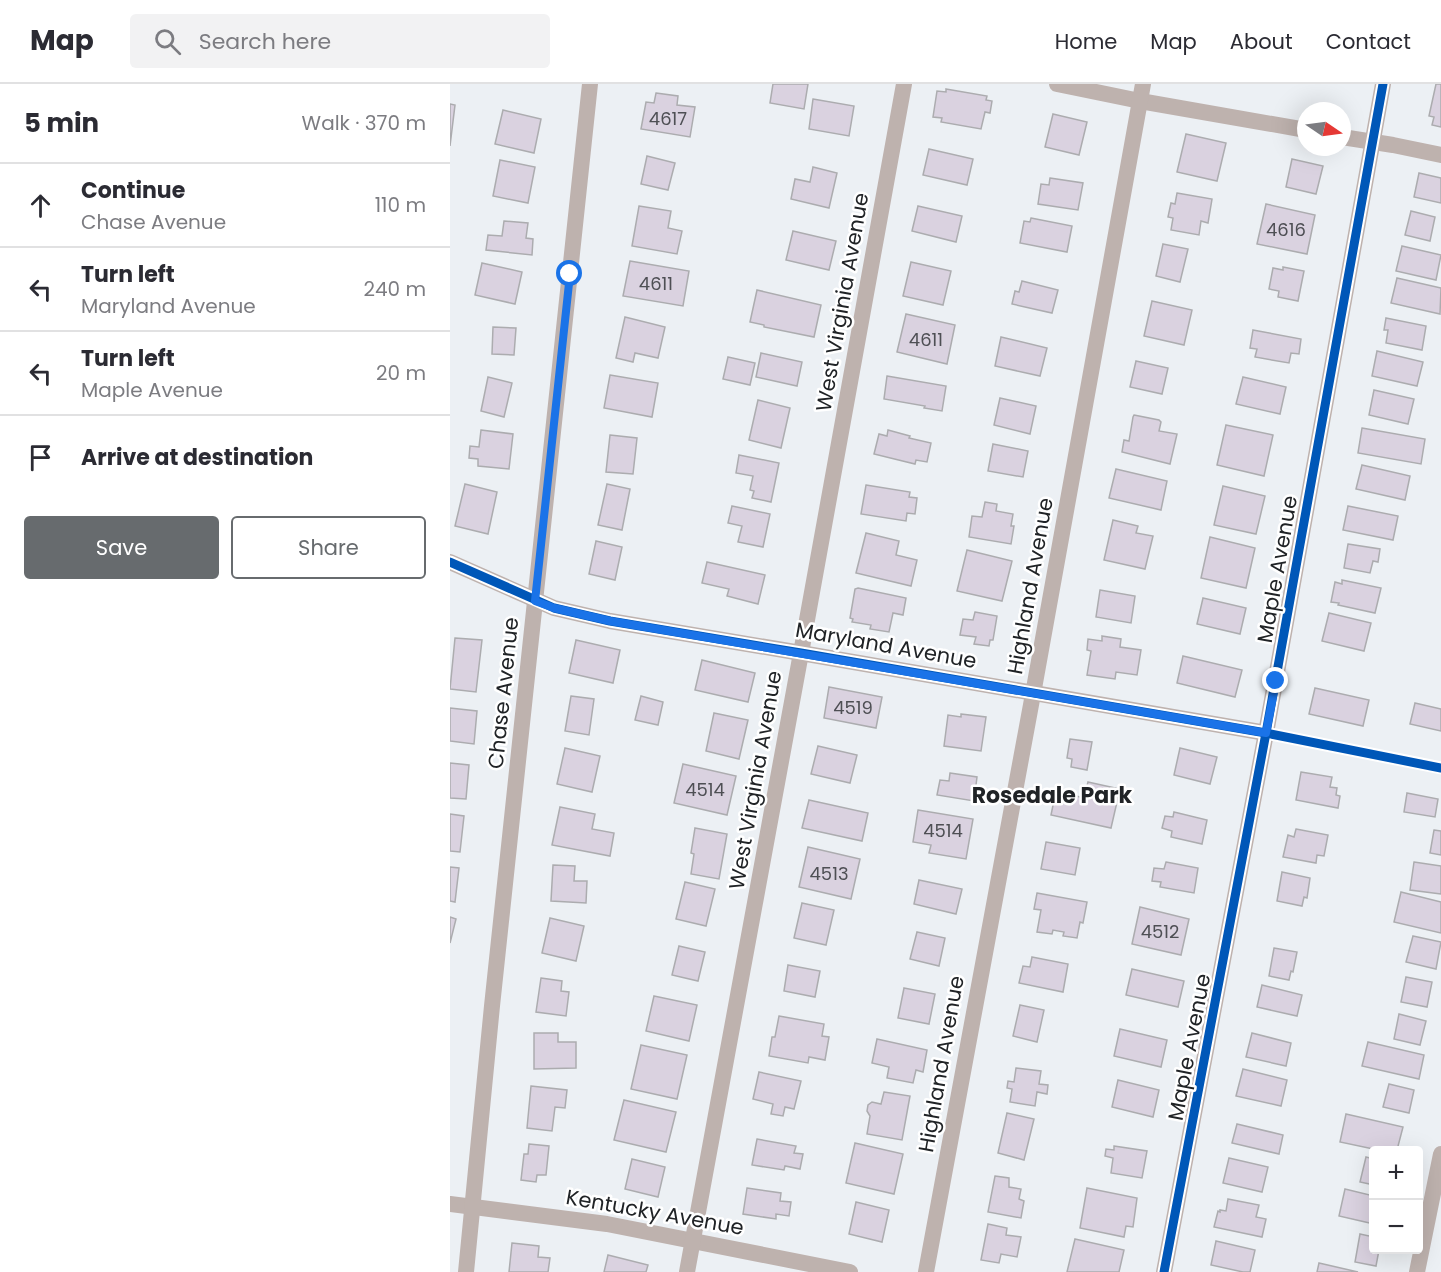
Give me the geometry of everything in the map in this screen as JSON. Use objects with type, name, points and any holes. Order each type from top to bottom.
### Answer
[{"type":"street","name":"Chase Avenue","points":[[466,1272],[590,84]]},
{"type":"street","name":"West Virginia Avenue","points":[[687,1272],[904,84]]},
{"type":"street","points":[[1057,84],[1297,128]]},
{"type":"street","name":"Highland Avenue","points":[[926,1272],[1143,84]]},
{"type":"street","name":"Maple Avenue","points":[[1164,1272],[1266,733],[1383,84]]},
{"type":"street","points":[[1351,138],[1441,155]]},
{"type":"street","name":"Maryland Avenue","points":[[450,562],[535,601],[554,608],[610,621],[1266,733]]},
{"type":"street","points":[[1417,1272],[1441,1154]]},
{"type":"street","name":"Kentucky Avenue","points":[[450,1204],[607,1224],[850,1272]]},
{"type":"building","points":[[773,84],[808,84],[804,109],[770,103]]},
{"type":"building","points":[[1436,84],[1441,84],[1441,127],[1432,125],[1434,117],[1429,116]]},
{"type":"building","points":[[946,89],[987,96],[986,100],[992,101],[990,113],[985,112],[981,129],[941,122],[942,118],[933,117],[937,91],[946,92]]},
{"type":"building","points":[[656,93],[678,96],[677,105],[695,107],[690,137],[641,129],[646,102],[654,103]]},
{"type":"building","points":[[813,99],[854,106],[849,136],[809,129]]},
{"type":"building","points":[[450,104],[455,105],[450,146]]},
{"type":"building","points":[[503,110],[541,119],[534,153],[495,144]]},
{"type":"building","points":[[1053,114],[1087,122],[1079,155],[1045,147]]},
{"type":"building","points":[[1186,134],[1226,143],[1217,181],[1177,172]]},
{"type":"building","points":[[929,149],[973,159],[967,185],[923,175]]},
{"type":"building","points":[[647,156],[675,163],[668,190],[641,184]]},
{"type":"building","points":[[1292,159],[1323,166],[1316,194],[1286,187]]},
{"type":"building","points":[[500,160],[535,167],[528,203],[493,196]]},
{"type":"building","points":[[813,167],[837,173],[829,208],[791,199],[795,179],[810,182]]},
{"type":"building","points":[[1419,173],[1441,178],[1441,203],[1414,197]]},
{"type":"building","points":[[1050,178],[1083,183],[1078,210],[1038,204],[1041,184],[1049,185]]},
{"type":"building","points":[[1177,193],[1212,199],[1208,223],[1201,221],[1199,235],[1171,230],[1173,218],[1168,217],[1171,203],[1175,204]]},
{"type":"building","points":[[1266,204],[1315,215],[1307,254],[1257,244]]},
{"type":"building","points":[[639,206],[671,211],[668,228],[682,231],[677,254],[632,246]]},
{"type":"building","points":[[918,206],[962,216],[956,242],[912,231]]},
{"type":"building","points":[[1411,211],[1435,217],[1430,241],[1405,235]]},
{"type":"building","points":[[1031,218],[1072,226],[1067,252],[1020,243],[1024,221],[1030,222]]},
{"type":"building","points":[[504,221],[528,223],[526,238],[533,239],[532,255],[486,250],[488,235],[502,236]]},
{"type":"building","points":[[793,231],[836,241],[829,270],[786,260]]},
{"type":"building","points":[[1163,244],[1188,249],[1180,282],[1156,276]]},
{"type":"building","points":[[1402,246],[1441,255],[1436,280],[1396,271]]},
{"type":"building","points":[[630,261],[689,271],[683,306],[623,296]]},
{"type":"building","points":[[911,262],[951,271],[943,305],[903,296]]},
{"type":"building","points":[[482,263],[522,272],[515,304],[475,295]]},
{"type":"building","points":[[1283,267],[1304,271],[1298,301],[1278,297],[1279,291],[1269,289],[1273,268],[1283,270]]},
{"type":"building","points":[[1397,278],[1441,288],[1440,314],[1391,303]]},
{"type":"building","points":[[1022,281],[1058,290],[1052,313],[1012,304],[1015,291],[1019,292]]},
{"type":"building","points":[[757,290],[821,305],[814,337],[750,322]]},
{"type":"building","points":[[1152,301],[1192,310],[1184,345],[1144,336]]},
{"type":"building","points":[[906,314],[955,325],[947,364],[897,352]]},
{"type":"building","points":[[625,317],[665,327],[658,358],[635,353],[633,362],[616,358]]},
{"type":"building","points":[[1386,318],[1426,326],[1422,350],[1386,343],[1388,330],[1384,330]]},
{"type":"building","points":[[493,327],[516,328],[514,355],[492,354]]},
{"type":"building","points":[[1253,330],[1301,339],[1299,354],[1291,353],[1289,363],[1255,357],[1257,349],[1250,348]]},
{"type":"building","points":[[1001,337],[1047,348],[1040,376],[995,366]]},
{"type":"building","points":[[1377,351],[1423,362],[1417,386],[1372,376]]},
{"type":"building","points":[[761,353],[802,362],[797,386],[756,377]]},
{"type":"building","points":[[728,357],[755,363],[750,385],[723,379]]},
{"type":"building","points":[[1136,361],[1168,368],[1162,394],[1130,387]]},
{"type":"building","points":[[610,375],[658,383],[652,417],[604,408]]},
{"type":"building","points":[[887,376],[946,386],[942,411],[884,399]]},
{"type":"building","points":[[488,377],[512,383],[504,417],[481,411]]},
{"type":"building","points":[[1243,377],[1286,387],[1280,414],[1236,404]]},
{"type":"building","points":[[1374,390],[1414,399],[1408,424],[1369,415]]},
{"type":"building","points":[[1000,398],[1036,406],[1030,434],[994,425]]},
{"type":"building","points":[[758,400],[790,408],[781,448],[749,440]]},
{"type":"building","points":[[1134,415],[1159,420],[1161,422],[1159,431],[1177,434],[1170,464],[1122,452],[1124,440],[1129,441]]},
{"type":"building","points":[[1226,425],[1273,435],[1264,476],[1217,465]]},
{"type":"building","points":[[1362,428],[1425,439],[1421,464],[1358,453]]},
{"type":"building","points":[[481,430],[513,434],[509,469],[478,466],[478,459],[469,458],[470,446],[479,447]]},
{"type":"building","points":[[888,430],[931,443],[927,462],[916,460],[915,464],[874,454],[879,434],[887,436]]},
{"type":"building","points":[[610,435],[637,438],[633,474],[606,472]]},
{"type":"building","points":[[993,444],[1028,451],[1023,477],[988,471]]},
{"type":"building","points":[[739,455],[779,463],[771,502],[752,498],[754,491],[750,490],[753,476],[736,473]]},
{"type":"building","points":[[1362,465],[1410,476],[1405,500],[1356,489]]},
{"type":"building","points":[[1116,469],[1167,481],[1161,510],[1109,498]]},
{"type":"building","points":[[465,484],[497,492],[488,534],[455,526]]},
{"type":"building","points":[[607,484],[630,489],[622,530],[598,525]]},
{"type":"building","points":[[866,485],[910,492],[909,497],[917,498],[915,514],[907,513],[906,521],[861,514]]},
{"type":"building","points":[[1223,486],[1265,496],[1256,534],[1214,525]]},
{"type":"building","points":[[985,502],[997,504],[996,511],[1013,514],[1011,544],[969,537],[972,516],[982,517]]},
{"type":"building","points":[[732,506],[770,514],[763,547],[738,542],[742,526],[728,523]]},
{"type":"building","points":[[1348,506],[1398,516],[1393,540],[1343,530]]},
{"type":"building","points":[[1113,520],[1138,526],[1136,533],[1153,536],[1145,569],[1104,560]]},
{"type":"building","points":[[866,533],[899,541],[896,555],[917,560],[911,586],[856,573]]},
{"type":"building","points":[[1210,537],[1255,548],[1246,588],[1201,578]]},
{"type":"building","points":[[596,541],[622,547],[615,580],[589,574]]},
{"type":"building","points":[[1348,544],[1380,549],[1378,562],[1373,561],[1370,573],[1344,568]]},
{"type":"building","points":[[967,550],[1012,561],[1002,601],[957,591]]},
{"type":"building","points":[[707,562],[765,575],[758,604],[727,596],[729,589],[702,583]]},
{"type":"building","points":[[1342,580],[1381,588],[1375,613],[1331,602],[1335,582],[1342,584]]},
{"type":"building","points":[[855,589],[906,598],[903,615],[893,613],[889,632],[870,629],[871,625],[852,622],[853,619],[850,618]]},
{"type":"building","points":[[1100,590],[1135,596],[1131,623],[1096,617]]},
{"type":"building","points":[[1203,598],[1246,608],[1240,634],[1197,624]]},
{"type":"building","points":[[975,612],[997,616],[993,640],[990,640],[989,646],[974,644],[976,637],[960,635],[963,619],[973,620]]},
{"type":"building","points":[[1329,613],[1371,623],[1364,651],[1322,641]]},
{"type":"building","points":[[1102,636],[1121,639],[1120,647],[1141,650],[1137,675],[1116,672],[1115,679],[1087,675],[1091,651],[1087,650],[1088,639],[1102,641]]},
{"type":"building","points":[[455,638],[482,640],[476,692],[450,689]]},
{"type":"building","points":[[576,640],[620,650],[613,683],[569,673]]},
{"type":"building","points":[[1183,656],[1242,670],[1235,697],[1177,683]]},
{"type":"building","points":[[702,660],[755,673],[748,702],[695,690]]},
{"type":"building","points":[[829,687],[882,697],[876,728],[824,718]]},
{"type":"building","points":[[1315,688],[1369,700],[1363,726],[1309,714]]},
{"type":"building","points":[[571,696],[594,699],[589,735],[565,731]]},
{"type":"building","points":[[641,696],[663,702],[658,725],[635,720]]},
{"type":"building","points":[[1415,703],[1441,709],[1441,731],[1410,724]]},
{"type":"building","points":[[450,708],[477,711],[474,744],[450,741]]},
{"type":"building","points":[[714,713],[748,720],[739,759],[706,751]]},
{"type":"building","points":[[961,714],[986,717],[981,751],[944,746],[948,715],[961,717]]},
{"type":"building","points":[[1070,739],[1092,742],[1087,770],[1071,767],[1072,759],[1067,758]]},
{"type":"building","points":[[818,746],[857,755],[850,783],[811,774]]},
{"type":"building","points":[[565,748],[600,756],[592,792],[557,784]]},
{"type":"building","points":[[1180,748],[1217,757],[1210,784],[1174,775]]},
{"type":"building","points":[[450,763],[469,765],[466,799],[450,798]]},
{"type":"building","points":[[683,764],[736,776],[727,815],[674,803]]},
{"type":"building","points":[[1301,772],[1332,777],[1330,787],[1337,788],[1336,795],[1340,796],[1338,808],[1296,800]]},
{"type":"building","points":[[950,773],[977,777],[974,801],[937,795],[940,780],[949,781]]},
{"type":"building","points":[[1088,782],[1120,789],[1111,828],[1051,815],[1056,791],[1084,798]]},
{"type":"building","points":[[1407,793],[1438,799],[1435,817],[1404,812]]},
{"type":"building","points":[[809,800],[868,813],[862,841],[802,828]]},
{"type":"building","points":[[560,807],[595,814],[592,829],[614,833],[610,856],[552,845]]},
{"type":"building","points":[[918,810],[973,819],[966,859],[929,853],[931,845],[913,842]]},
{"type":"building","points":[[1174,812],[1207,820],[1202,844],[1171,837],[1172,831],[1162,828],[1165,816],[1173,817]]},
{"type":"building","points":[[450,814],[464,816],[460,852],[450,851]]},
{"type":"building","points":[[695,828],[727,834],[719,879],[691,874],[694,854],[691,853]]},
{"type":"building","points":[[1296,829],[1328,835],[1324,856],[1317,855],[1316,863],[1283,857],[1288,835],[1294,837]]},
{"type":"building","points":[[1434,830],[1441,831],[1441,855],[1430,853]]},
{"type":"building","points":[[1046,842],[1080,848],[1075,875],[1041,869]]},
{"type":"building","points":[[808,847],[860,859],[851,899],[799,887]]},
{"type":"building","points":[[1166,862],[1198,868],[1194,893],[1160,887],[1161,882],[1152,881],[1154,868],[1164,869]]},
{"type":"building","points":[[1414,862],[1441,866],[1441,894],[1410,890]]},
{"type":"building","points":[[553,865],[575,866],[574,881],[587,881],[586,903],[551,901]]},
{"type":"building","points":[[450,867],[459,868],[455,902],[450,901]]},
{"type":"building","points":[[1282,872],[1310,878],[1307,898],[1304,897],[1302,906],[1277,901]]},
{"type":"building","points":[[919,880],[962,889],[956,914],[914,904]]},
{"type":"building","points":[[685,882],[715,889],[706,926],[676,919]]},
{"type":"building","points":[[1401,892],[1441,902],[1441,933],[1394,922]]},
{"type":"building","points":[[1037,893],[1087,902],[1077,938],[1063,936],[1064,932],[1053,930],[1052,934],[1037,932],[1041,910],[1034,909]]},
{"type":"building","points":[[802,903],[834,910],[826,945],[794,938]]},
{"type":"building","points":[[1140,907],[1189,919],[1181,955],[1132,944]]},
{"type":"building","points":[[450,917],[456,919],[450,943]]},
{"type":"building","points":[[550,918],[584,926],[576,961],[542,953]]},
{"type":"building","points":[[917,932],[945,938],[939,966],[910,959]]},
{"type":"building","points":[[1413,936],[1441,942],[1436,969],[1406,962]]},
{"type":"building","points":[[679,946],[705,952],[698,981],[672,975]]},
{"type":"building","points":[[1274,948],[1297,952],[1289,980],[1269,976]]},
{"type":"building","points":[[1032,957],[1068,964],[1063,992],[1019,983],[1023,966],[1030,967]]},
{"type":"building","points":[[788,965],[820,971],[815,997],[784,991]]},
{"type":"building","points":[[1132,969],[1184,981],[1178,1007],[1126,995]]},
{"type":"building","points":[[1406,977],[1432,982],[1427,1007],[1401,1002]]},
{"type":"building","points":[[541,978],[562,981],[561,991],[569,992],[566,1016],[536,1012]]},
{"type":"building","points":[[1262,985],[1302,995],[1297,1016],[1257,1007]]},
{"type":"building","points":[[904,988],[935,994],[929,1024],[898,1018]]},
{"type":"building","points":[[654,996],[697,1005],[689,1041],[646,1031]]},
{"type":"building","points":[[1020,1005],[1044,1010],[1037,1042],[1013,1036]]},
{"type":"building","points":[[1399,1014],[1426,1021],[1420,1045],[1394,1039]]},
{"type":"building","points":[[779,1016],[824,1024],[822,1036],[829,1037],[825,1060],[809,1057],[808,1063],[769,1056]]},
{"type":"building","points":[[1120,1029],[1167,1040],[1161,1067],[1114,1056]]},
{"type":"building","points":[[534,1033],[558,1033],[558,1042],[576,1042],[576,1068],[534,1069]]},
{"type":"building","points":[[1252,1033],[1291,1043],[1286,1066],[1246,1057]]},
{"type":"building","points":[[877,1039],[927,1050],[923,1072],[916,1070],[913,1083],[887,1078],[889,1067],[872,1063]]},
{"type":"building","points":[[1368,1042],[1424,1055],[1419,1079],[1362,1066]]},
{"type":"building","points":[[641,1045],[687,1055],[677,1099],[631,1089]]},
{"type":"building","points":[[1016,1068],[1041,1071],[1039,1084],[1048,1085],[1047,1094],[1037,1092],[1035,1106],[1010,1102],[1012,1089],[1007,1088],[1008,1081],[1014,1082]]},
{"type":"building","points":[[1243,1069],[1287,1080],[1281,1106],[1236,1096]]},
{"type":"building","points":[[759,1072],[801,1081],[794,1109],[785,1107],[783,1116],[771,1114],[773,1104],[753,1099]]},
{"type":"building","points":[[1118,1080],[1159,1090],[1153,1117],[1112,1107]]},
{"type":"building","points":[[1389,1084],[1414,1090],[1409,1113],[1383,1107]]},
{"type":"building","points":[[531,1086],[567,1090],[565,1108],[555,1107],[552,1131],[527,1128]]},
{"type":"building","points":[[884,1092],[910,1096],[902,1140],[867,1134],[870,1116],[867,1111],[868,1105],[872,1102],[881,1104]]},
{"type":"building","points":[[624,1100],[676,1112],[666,1152],[614,1140]]},
{"type":"building","points":[[1007,1113],[1034,1119],[1024,1160],[998,1153]]},
{"type":"building","points":[[1346,1114],[1403,1127],[1398,1146],[1369,1146],[1369,1148],[1340,1142]]},
{"type":"building","points":[[1237,1124],[1283,1135],[1279,1154],[1232,1143]]},
{"type":"building","points":[[757,1139],[796,1146],[794,1153],[803,1154],[800,1169],[785,1166],[784,1170],[752,1165]]},
{"type":"building","points":[[855,1143],[903,1154],[894,1194],[846,1183]]},
{"type":"building","points":[[529,1144],[549,1146],[546,1175],[537,1175],[536,1182],[521,1180],[524,1154],[528,1154]]},
{"type":"building","points":[[1114,1146],[1147,1151],[1142,1178],[1111,1173],[1113,1158],[1105,1156],[1106,1149],[1114,1150]]},
{"type":"building","points":[[1366,1157],[1369,1158],[1369,1184],[1360,1182]]},
{"type":"building","points":[[1229,1158],[1268,1167],[1262,1192],[1223,1183]]},
{"type":"building","points":[[632,1159],[665,1167],[658,1197],[625,1189]]},
{"type":"building","points":[[995,1176],[1009,1178],[1009,1187],[1021,1189],[1019,1199],[1024,1201],[1021,1218],[988,1212]]},
{"type":"building","points":[[747,1188],[781,1193],[780,1201],[791,1202],[789,1216],[776,1214],[776,1219],[743,1214]]},
{"type":"building","points":[[1087,1188],[1137,1198],[1133,1227],[1126,1226],[1124,1237],[1080,1228]]},
{"type":"building","points":[[1345,1189],[1369,1195],[1369,1223],[1339,1216]]},
{"type":"building","points":[[1228,1199],[1259,1205],[1256,1217],[1266,1219],[1262,1237],[1214,1227],[1218,1211],[1226,1211]]},
{"type":"building","points":[[856,1202],[889,1210],[882,1242],[849,1234]]},
{"type":"building","points":[[988,1224],[1007,1228],[1006,1235],[1021,1237],[1017,1257],[1001,1254],[999,1263],[981,1260]]},
{"type":"building","points":[[1360,1234],[1369,1236],[1369,1254],[1378,1254],[1376,1266],[1355,1262]]},
{"type":"building","points":[[1075,1239],[1124,1250],[1119,1272],[1067,1272]]},
{"type":"building","points":[[1216,1241],[1255,1250],[1250,1272],[1211,1265]]},
{"type":"building","points":[[512,1243],[539,1246],[538,1257],[550,1258],[548,1272],[509,1272]]},
{"type":"building","points":[[608,1255],[648,1265],[646,1272],[604,1272]]},
{"type":"building","points":[[1319,1263],[1358,1272],[1317,1272]]},
{"type":"cycle path","points":[[1164,1272],[1266,733],[1383,84]]},
{"type":"cycle path","points":[[450,562],[554,608],[610,621],[1266,733],[1441,768]]},
{"type":"district","name":"Rosedale Park","points":[[1052,795]]},
{"type":"route","points":[[570,274],[535,601],[554,608],[610,621],[1266,733],[1276,681]]}]
